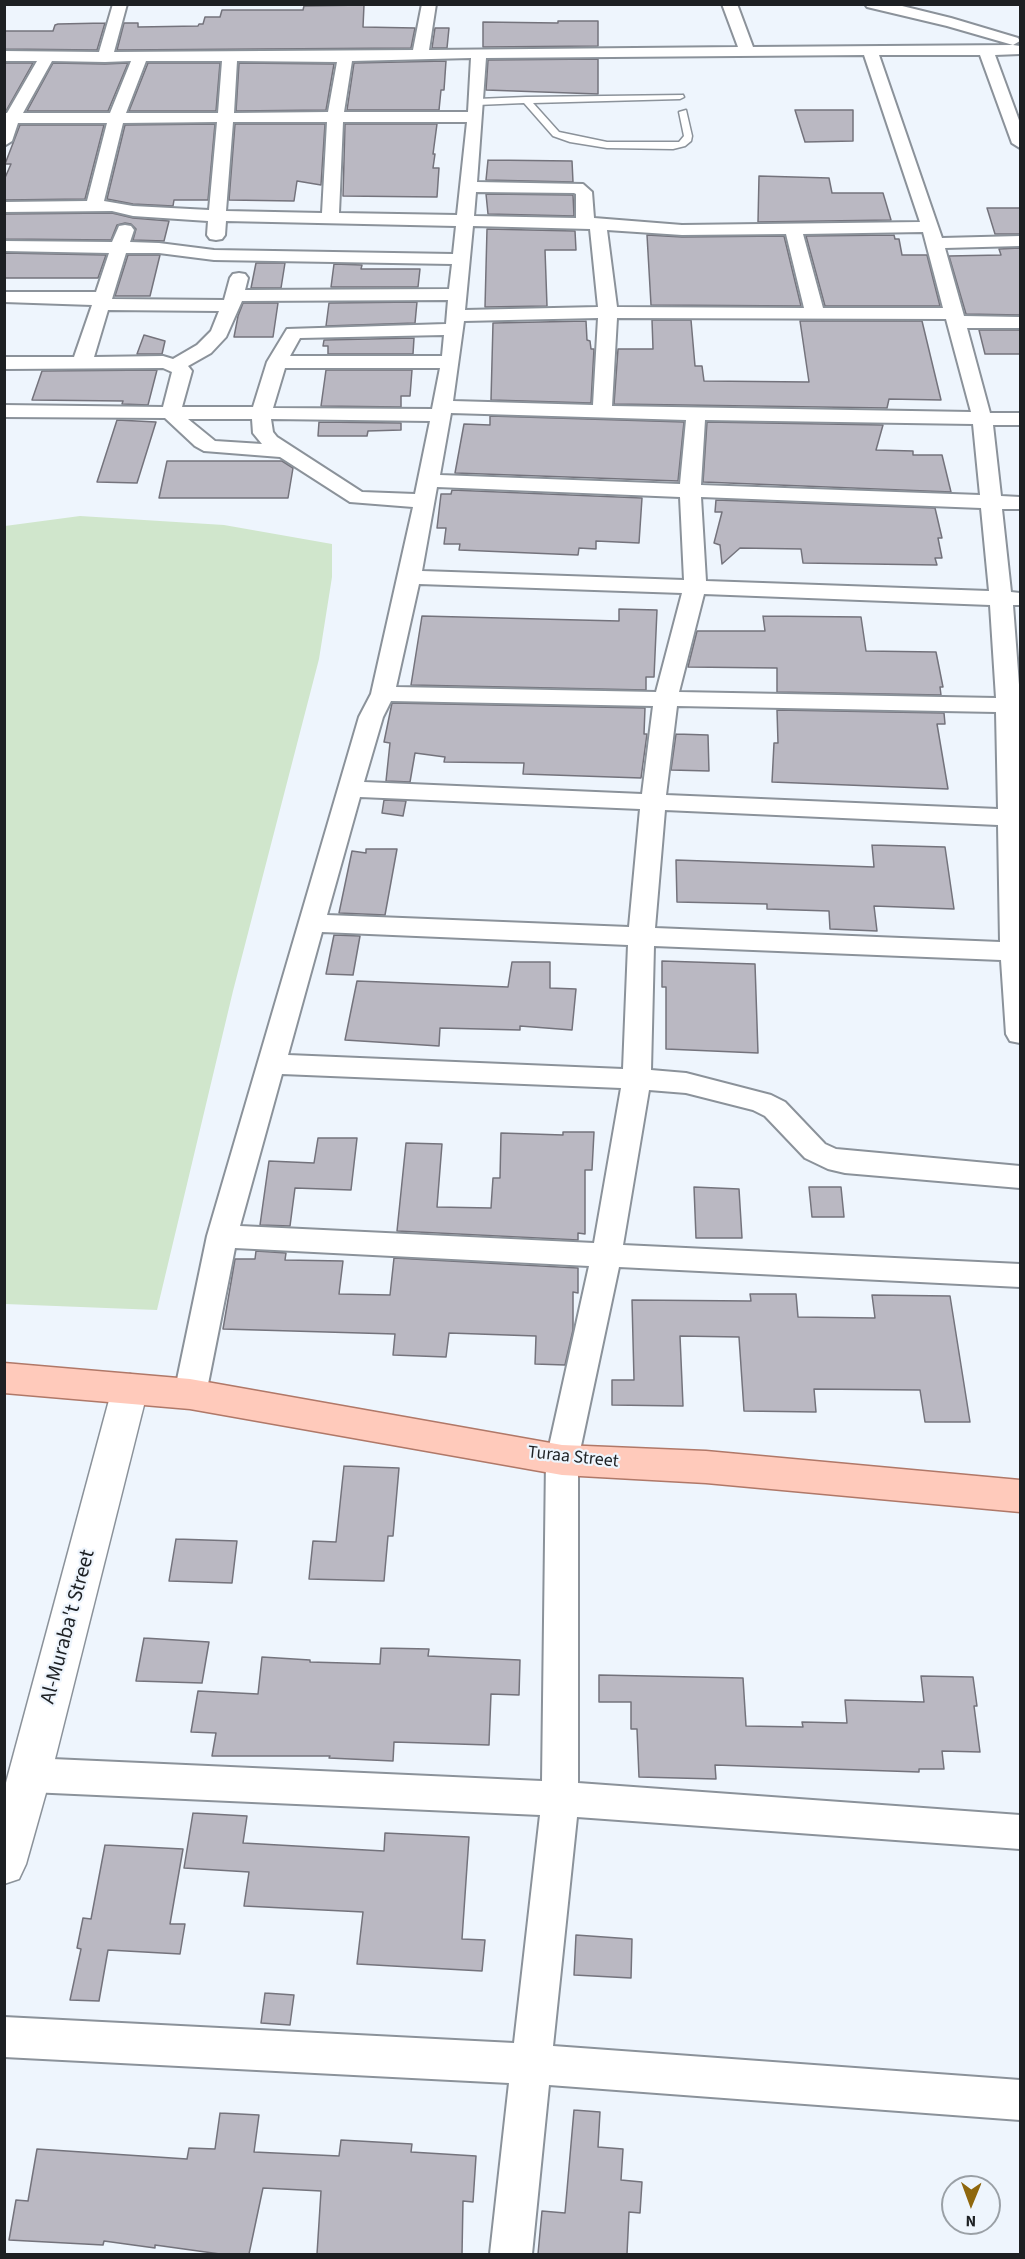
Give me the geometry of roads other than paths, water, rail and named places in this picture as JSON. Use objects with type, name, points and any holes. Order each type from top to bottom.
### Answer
[{"type":"main road","name":"Turaa Street","points":[[4,1378],[190,1394],[562,1460],[706,1467],[1020,1496]]},
{"type":"street","points":[[105,57],[120,4]]},
{"type":"street","points":[[420,55],[429,4]]},
{"type":"street","points":[[729,4],[747,52]]},
{"type":"street","points":[[872,4],[951,22],[1020,43]]},
{"type":"street","points":[[951,22],[960,4]]},
{"type":"street","points":[[985,49],[1014,110],[1020,143]]},
{"type":"street","points":[[4,56],[345,57],[479,53],[1020,50]]},
{"type":"street","points":[[870,51],[932,235],[982,418],[990,502],[1011,598],[1020,1034]]},
{"type":"street","points":[[190,1394],[222,1236],[371,717],[383,694],[410,577],[451,362],[476,110],[479,53]]},
{"type":"street","points":[[4,141],[8,118],[47,56]]},
{"type":"street","points":[[214,255],[230,56]]},
{"type":"street","points":[[94,206],[116,118],[140,57]]},
{"type":"street","points":[[330,218],[335,118],[345,57]]},
{"type":"street","points":[[8,118],[335,118],[476,110]]},
{"type":"street","points":[[467,187],[582,190],[592,223],[608,312],[602,411]]},
{"type":"street","points":[[4,207],[112,206],[133,211],[217,216],[465,219],[592,223],[682,230],[793,229],[1020,241]]},
{"type":"street","points":[[82,363],[118,247],[133,211]]},
{"type":"street","points":[[793,229],[815,314]]},
{"type":"street","points":[[4,246],[159,248],[214,255],[244,256],[462,259]]},
{"type":"street","points":[[176,365],[204,349],[219,333],[233,301],[244,256]]},
{"type":"street","points":[[4,297],[101,301],[233,301],[456,313],[815,314],[1020,322]]},
{"type":"street","points":[[456,313],[294,333],[277,362],[261,414],[263,433],[270,441],[357,498],[426,491],[690,492],[1020,503]]},
{"type":"street","points":[[4,363],[163,362],[176,365],[182,371],[171,413]]},
{"type":"street","points":[[277,362],[451,362]]},
{"type":"street","points":[[4,411],[261,414],[602,411],[1020,418]]},
{"type":"street","points":[[171,413],[202,442],[211,447],[285,451]]},
{"type":"street","points":[[511,2254],[560,1799],[562,1460],[607,1254],[637,1079],[641,936],[653,803],[666,697],[695,586],[690,492],[696,414]]},
{"type":"street","points":[[410,577],[1011,598]]},
{"type":"street","points":[[383,694],[666,697],[1014,705]]},
{"type":"street","points":[[351,789],[1015,818]]},
{"type":"street","points":[[312,923],[1017,952]]},
{"type":"street","points":[[271,1064],[686,1083],[761,1102],[775,1109],[815,1151],[828,1158],[845,1162],[1020,1178]]},
{"type":"street","points":[[222,1236],[1020,1276]]},
{"type":"street","name":"Al-Muraba't Street","points":[[4,1864],[30,1775],[130,1389]]},
{"type":"street","points":[[30,1775],[560,1799],[1020,1832]]},
{"type":"street","points":[[4,2037],[530,2064],[1020,2100]]},
{"type":"lane","points":[[476,110],[526,100],[680,97]]},
{"type":"lane","points":[[526,100],[556,134],[591,143],[632,146],[682,144],[687,141],[688,136],[683,112]]}]
